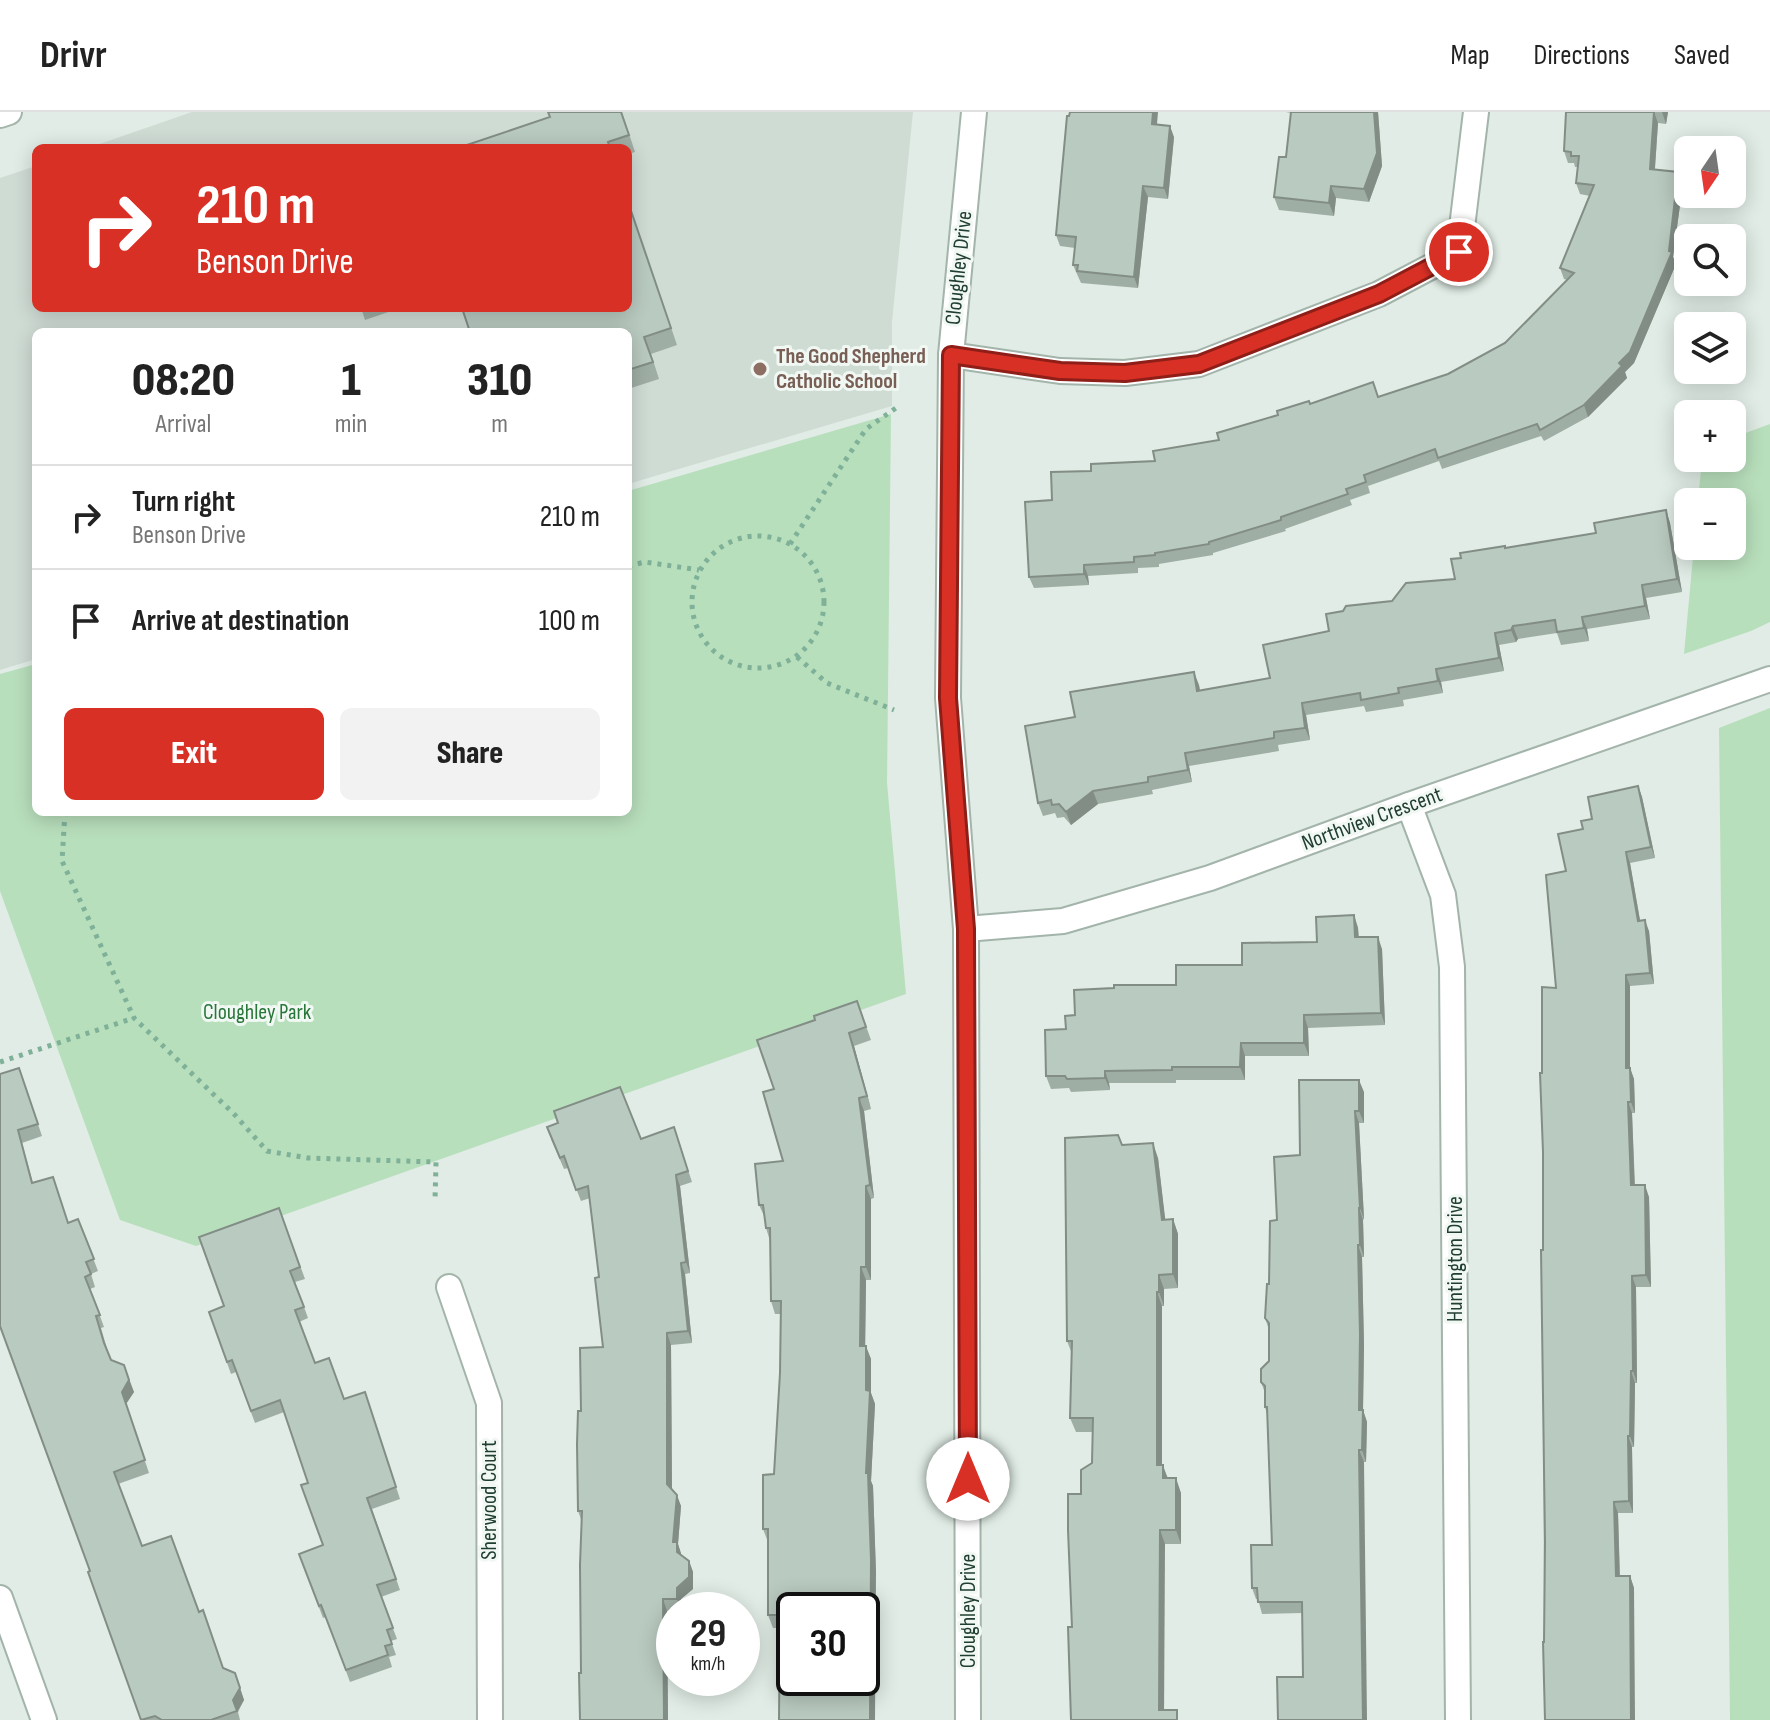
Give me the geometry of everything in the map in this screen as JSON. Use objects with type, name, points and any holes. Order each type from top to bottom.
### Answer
[{"type":"street","points":[[0,115],[9,112]]},
{"type":"street","name":"Cloughley Drive","points":[[968,1720],[966,929],[948,698],[951,355],[974,112]]},
{"type":"street","points":[[951,355],[1060,371],[1125,373],[1199,364],[1379,294],[1459,252],[1476,112]]},
{"type":"street","name":"Northview Crescent","points":[[966,929],[1063,921],[1210,878],[1770,679]]},
{"type":"street","name":"Huntington Drive","points":[[1409,805],[1443,895],[1452,967],[1458,1720]]},
{"type":"street","name":"Sherwood Court","points":[[449,1287],[489,1403],[490,1720]]},
{"type":"street","points":[[0,1598],[44,1720]]},
{"type":"path","points":[[790,544],[866,429],[896,408]]},
{"type":"path","points":[[749,536],[770,537],[790,544],[808,558],[819,577],[825,598],[822,620],[813,641],[797,657],[777,666],[754,669],[732,664],[713,652],[699,635],[691,614],[691,591],[699,570],[712,553],[729,542],[749,536]]},
{"type":"path","points":[[632,565],[645,562],[699,570]]},
{"type":"path","points":[[797,657],[827,683],[894,710]]},
{"type":"path","points":[[65,816],[62,861],[134,1018],[235,1115],[267,1151],[308,1158],[436,1162],[435,1201]]},
{"type":"path","points":[[0,1062],[134,1018]]},
{"type":"shaded area","name":"The Good Shepherd Catholic School","points":[[192,112],[913,112],[892,322],[892,406],[632,483],[632,328],[32,328],[32,660],[0,670],[0,178],[32,167],[32,312],[632,312],[632,144],[100,144]]},
{"type":"green space","name":"Cloughley Park","points":[[891,414],[887,783],[906,994],[196,1246],[120,1220],[0,891],[0,674],[32,665],[32,816],[632,816],[632,490]]},
{"type":"green space","points":[[1770,424],[1770,622],[1684,654],[1693,560],[1746,560],[1746,488],[1699,488],[1701,472],[1746,472],[1746,433]]},
{"type":"green space","points":[[1770,708],[1770,1720],[1730,1720],[1719,728]]},
{"type":"building","points":[[548,112],[621,112],[629,135],[609,144],[470,144],[550,117]]},
{"type":"building","points":[[1070,112],[1153,112],[1152,124],[1170,126],[1164,188],[1143,186],[1134,277],[1077,271],[1078,265],[1073,265],[1076,237],[1056,235],[1067,116]]},
{"type":"building","points":[[1291,112],[1374,112],[1377,153],[1364,189],[1331,186],[1329,203],[1274,197],[1279,157],[1286,157]]},
{"type":"building","points":[[1566,112],[1654,112],[1650,169],[1674,172],[1669,251],[1672,252],[1630,352],[1619,363],[1622,366],[1584,405],[1540,430],[1537,424],[1438,458],[1435,449],[1364,475],[1366,482],[1346,489],[1348,494],[1209,544],[1134,557],[1134,562],[1084,565],[1084,574],[1029,577],[1025,502],[1052,500],[1051,472],[1091,471],[1091,464],[1155,461],[1153,451],[1219,440],[1217,433],[1278,415],[1277,411],[1309,401],[1310,404],[1373,382],[1378,397],[1448,374],[1505,343],[1574,273],[1560,268],[1594,185],[1576,183],[1579,156],[1571,156],[1571,152],[1564,151]]},
{"type":"building","points":[[632,214],[671,328],[644,337],[653,362],[632,369],[632,328],[469,328],[463,312],[632,312]]},
{"type":"building","points":[[1666,510],[1677,579],[1642,585],[1645,606],[1582,617],[1584,628],[1557,632],[1555,620],[1513,626],[1511,630],[1495,633],[1499,658],[1436,669],[1438,681],[1398,688],[1399,693],[1361,700],[1360,693],[1302,703],[1305,728],[1274,732],[1274,738],[1185,753],[1188,770],[1148,777],[1148,782],[1093,791],[1066,812],[1059,804],[1052,805],[1051,800],[1038,803],[1025,726],[1075,717],[1070,692],[1194,672],[1197,691],[1270,678],[1263,645],[1329,631],[1326,614],[1343,611],[1346,606],[1392,601],[1406,583],[1455,579],[1451,559],[1461,558],[1460,553],[1596,533],[1594,523]]},
{"type":"building","points":[[1638,786],[1651,847],[1626,852],[1638,921],[1645,920],[1650,973],[1626,975],[1626,1068],[1630,1068],[1631,1185],[1645,1185],[1646,1275],[1632,1276],[1629,1501],[1614,1502],[1616,1576],[1630,1576],[1631,1720],[1545,1720],[1540,1073],[1542,987],[1556,988],[1546,875],[1566,871],[1558,834],[1583,829],[1581,821],[1592,819],[1588,797]]},
{"type":"building","points":[[1354,915],[1355,937],[1378,937],[1381,1013],[1304,1015],[1304,1043],[1241,1043],[1240,1067],[1105,1071],[1105,1078],[1046,1076],[1045,1030],[1066,1029],[1065,1016],[1075,1015],[1074,990],[1114,988],[1114,985],[1176,985],[1176,965],[1242,965],[1242,943],[1317,942],[1316,917]]},
{"type":"building","points":[[857,1001],[866,1027],[849,1033],[867,1096],[859,1098],[870,1185],[866,1186],[866,1267],[861,1267],[860,1346],[866,1346],[866,1390],[870,1391],[866,1473],[871,1592],[776,1592],[776,1615],[768,1615],[768,1529],[763,1529],[763,1475],[774,1474],[781,1301],[771,1301],[770,1228],[766,1228],[763,1205],[759,1205],[755,1164],[783,1161],[763,1092],[774,1089],[757,1040],[815,1020],[814,1016]]},
{"type":"building","points":[[19,1068],[38,1124],[18,1130],[32,1183],[53,1177],[68,1223],[78,1219],[94,1259],[86,1262],[91,1274],[85,1277],[100,1315],[96,1316],[104,1343],[111,1360],[124,1365],[129,1380],[122,1392],[145,1460],[114,1472],[142,1546],[171,1536],[199,1612],[203,1610],[223,1668],[235,1673],[240,1688],[233,1700],[237,1711],[211,1720],[162,1720],[155,1716],[141,1720],[0,1326],[0,1074]]},
{"type":"building","points":[[1299,1080],[1359,1080],[1359,1111],[1355,1111],[1360,1208],[1359,1410],[1363,1410],[1362,1450],[1359,1450],[1363,1720],[1278,1720],[1277,1677],[1303,1677],[1302,1602],[1258,1602],[1257,1588],[1252,1588],[1251,1545],[1272,1545],[1267,1407],[1261,1369],[1269,1361],[1269,1323],[1265,1318],[1270,1221],[1277,1220],[1274,1157],[1300,1155]]},
{"type":"building","points":[[620,1087],[641,1139],[674,1127],[688,1171],[676,1175],[686,1262],[681,1263],[688,1331],[667,1333],[667,1484],[677,1495],[673,1542],[677,1542],[677,1552],[689,1561],[689,1577],[677,1588],[677,1592],[656,1592],[656,1696],[664,1696],[664,1720],[580,1720],[582,1511],[578,1511],[577,1444],[578,1411],[581,1411],[580,1348],[603,1347],[595,1278],[599,1277],[588,1186],[576,1190],[564,1156],[560,1158],[547,1127],[558,1123],[554,1111]]},
{"type":"building","points":[[1118,1135],[1122,1145],[1153,1143],[1162,1220],[1173,1219],[1173,1274],[1159,1275],[1157,1292],[1157,1465],[1163,1465],[1163,1478],[1176,1478],[1176,1530],[1160,1530],[1159,1710],[1177,1710],[1177,1720],[1071,1720],[1068,1494],[1081,1494],[1081,1470],[1092,1463],[1093,1418],[1070,1418],[1072,1341],[1067,1341],[1065,1138]]},
{"type":"building","points":[[279,1208],[300,1267],[290,1271],[304,1307],[295,1310],[315,1363],[329,1358],[344,1399],[365,1392],[396,1487],[367,1498],[396,1579],[377,1585],[393,1628],[387,1630],[392,1644],[385,1646],[388,1655],[346,1670],[299,1554],[323,1545],[301,1485],[308,1483],[280,1400],[251,1411],[232,1360],[227,1362],[209,1312],[224,1306],[199,1237]]},
{"type":"building","points":[[779,1696],[870,1696],[870,1720],[779,1720]]},
{"type":"place","name":"The Good Shepherd Catholic School","points":[[760,369]]},
{"type":"route","points":[[968,1479],[966,929],[948,698],[951,355],[1060,371],[1125,373],[1199,364],[1379,294],[1459,252]]}]
